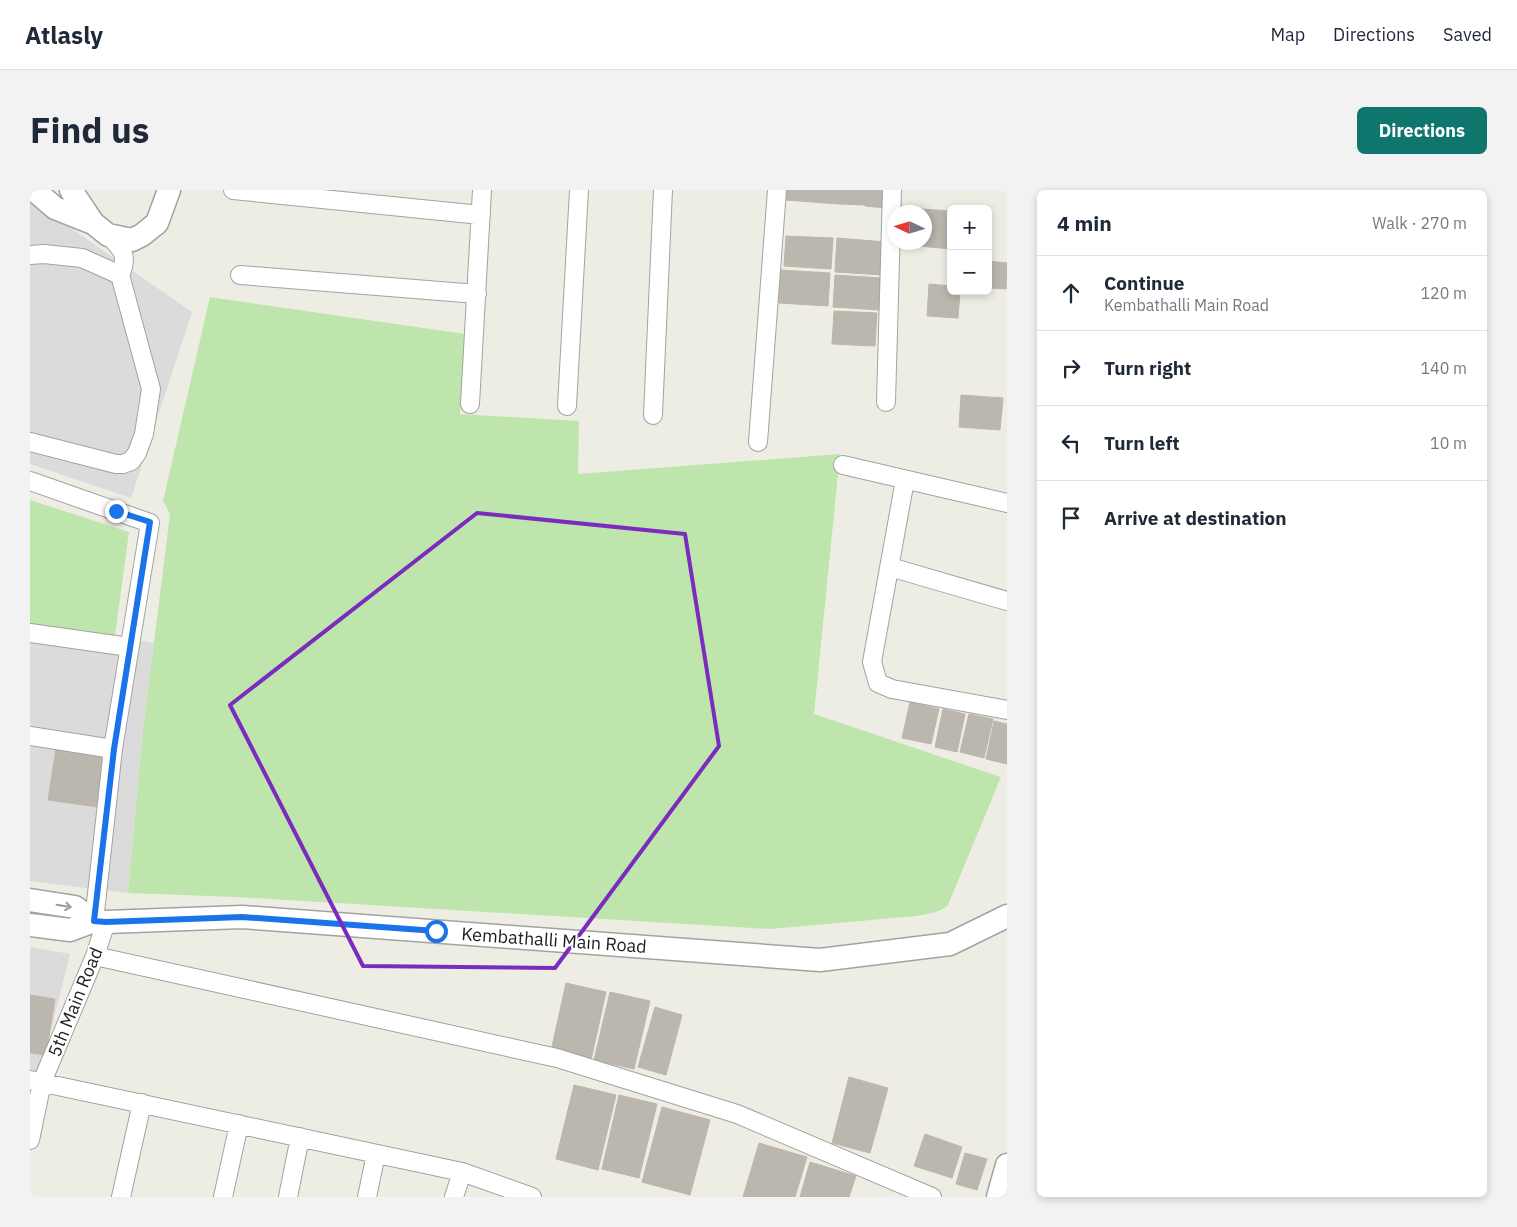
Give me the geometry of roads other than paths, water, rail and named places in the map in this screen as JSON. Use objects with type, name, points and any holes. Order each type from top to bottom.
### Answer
[{"type":"street","points":[[34,190],[61,199],[100,229],[132,240],[157,223],[169,190]]},
{"type":"street","points":[[30,442],[116,464],[123,464],[131,461],[137,453],[144,434],[151,389],[120,275],[125,261],[124,254],[100,229],[72,190]]},
{"type":"street","points":[[233,190],[481,215]]},
{"type":"street","points":[[470,404],[482,190]]},
{"type":"street","points":[[567,406],[579,190]]},
{"type":"street","points":[[654,415],[663,190]]},
{"type":"street","points":[[758,442],[777,190]]},
{"type":"street","points":[[886,402],[892,190]]},
{"type":"street","points":[[30,255],[44,254],[82,258],[120,275]]},
{"type":"street","points":[[240,275],[477,294]]},
{"type":"street","points":[[843,465],[1007,504]]},
{"type":"street","points":[[906,480],[872,662],[878,682],[892,689],[1007,710]]},
{"type":"street","name":"5th Main Road","points":[[30,481],[150,522],[114,749],[100,922],[94,956],[36,1081],[30,1140]]},
{"type":"street","points":[[890,567],[1007,601]]},
{"type":"street","points":[[30,633],[130,647]]},
{"type":"street","points":[[30,736],[114,749]]},
{"type":"street","points":[[30,900],[75,907],[100,922]]},
{"type":"street","name":"Kembathalli Main Road","points":[[30,925],[70,930],[100,922],[242,917],[820,960],[950,944],[1007,916]]},
{"type":"street","points":[[94,956],[557,1058],[737,1114],[932,1197]]},
{"type":"street","points":[[36,1081],[462,1172],[532,1197]]},
{"type":"street","points":[[121,1197],[142,1103]]},
{"type":"street","points":[[223,1197],[239,1124]]},
{"type":"street","points":[[288,1197],[300,1138]]},
{"type":"street","points":[[367,1197],[376,1154]]},
{"type":"street","points":[[998,1197],[1007,1166]]},
{"type":"street","points":[[454,1197],[462,1172]]}]
